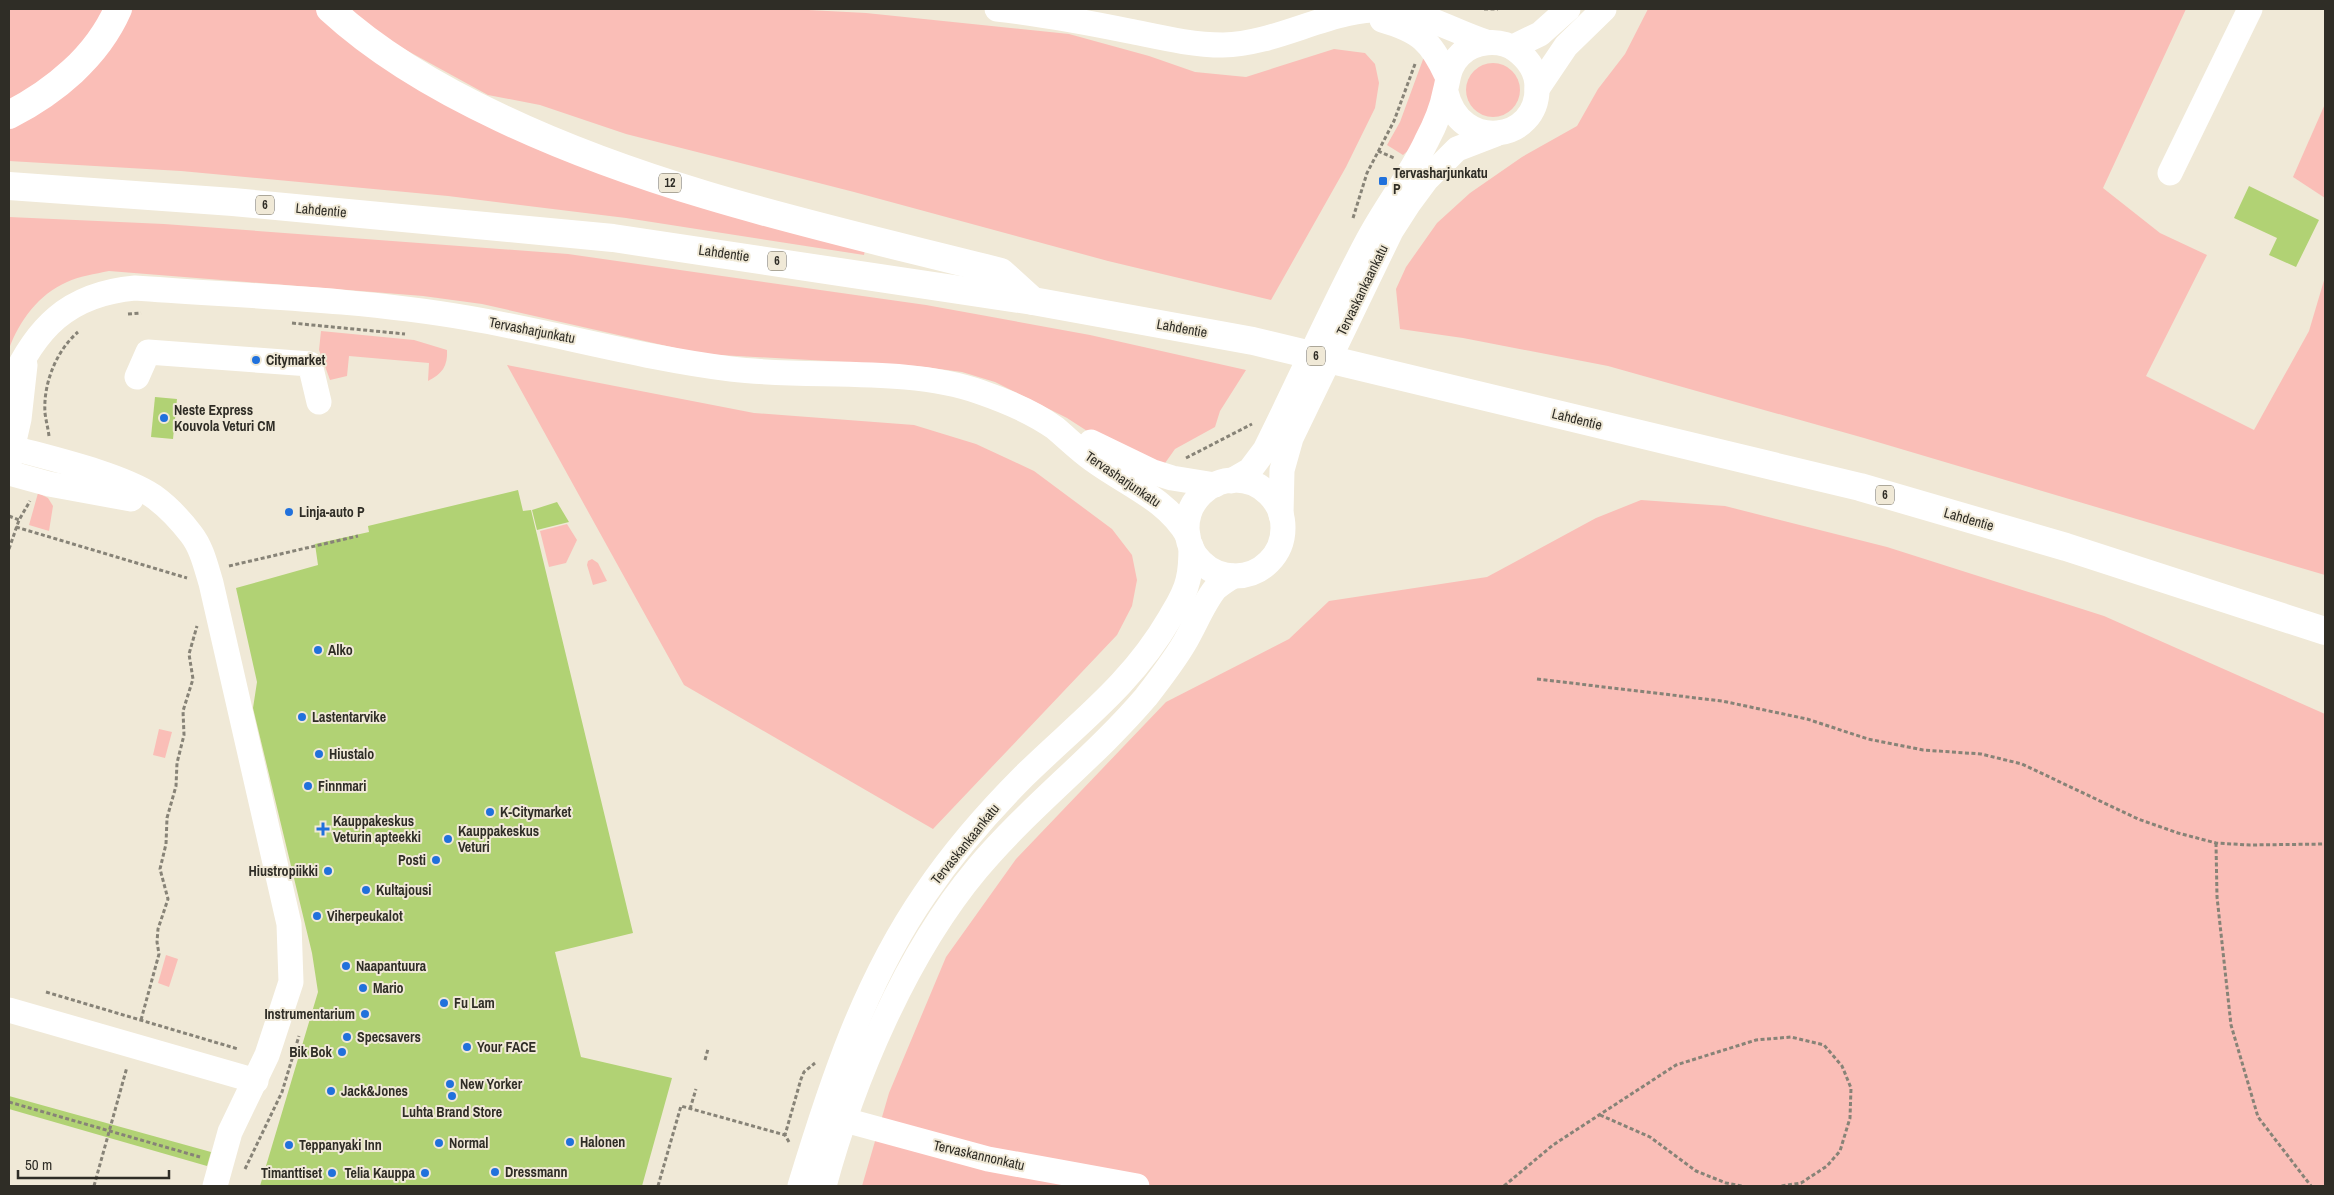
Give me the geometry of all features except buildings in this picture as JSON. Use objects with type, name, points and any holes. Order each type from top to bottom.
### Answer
[{"type":"highway","points":[[9,115],[39,98],[72,71],[96,46],[118,9]]},
{"type":"highway","name":"12","points":[[330,9],[348,25],[416,74],[463,100],[584,155],[717,199],[1001,272],[1033,301]]},
{"type":"highway","name":"Lahdentie","points":[[9,186],[233,202],[613,238],[1033,301],[1253,341],[1860,487],[2066,547],[2325,631]]},
{"type":"street","points":[[997,9],[1080,21],[1172,39],[1223,45],[1265,38],[1343,15],[1372,10],[1394,10],[1413,14],[1486,42],[1500,43],[1512,47],[1531,64],[1537,89],[1535,102],[1529,114],[1520,124],[1496,134],[1484,133],[1462,123],[1454,114],[1436,53],[1428,42],[1412,32],[1372,17],[1343,15]]},
{"type":"street","points":[[1512,47],[1540,34],[1568,9]]},
{"type":"street","points":[[1537,89],[1566,46],[1604,9]]},
{"type":"street","points":[[2170,173],[2250,9]]},
{"type":"street","points":[[1446,84],[1452,64],[1461,53],[1473,46],[1486,42]]},
{"type":"street","name":"Tervaskankaankatu","points":[[1223,483],[1250,470],[1264,450],[1369,238],[1422,151],[1432,130],[1446,84]]},
{"type":"street","name":"Tervaskankaankatu","points":[[1281,515],[1280,490],[1282,470],[1291,438],[1391,231],[1426,180],[1457,149],[1496,134]]},
{"type":"street","name":"Tervasharjunkatu","points":[[9,388],[41,331],[68,308],[101,294],[119,290],[145,289],[417,310],[468,318],[731,370],[906,378],[949,383],[979,391],[1005,402],[1053,427],[1079,436],[1153,472],[1172,478],[1223,483]]},
{"type":"street","points":[[137,376],[148,352],[310,364],[319,402]]},
{"type":"street","name":"Tervasharjunkatu","points":[[10,454],[20,410],[26,355]]},
{"type":"street","name":"Tervasharjunkatu","points":[[1053,427],[1094,461],[1159,502],[1175,517],[1190,541]]},
{"type":"street","points":[[10,454],[80,467],[140,489],[166,505],[191,534],[201,553],[211,584],[289,924],[291,982],[275,1032],[256,1081],[230,1132],[215,1186]]},
{"type":"street","points":[[9,473],[49,484],[147,503],[178,521]]},
{"type":"street","points":[[1247,482],[1262,489],[1274,501],[1281,515],[1283,532],[1279,548],[1270,562],[1257,571],[1233,576],[1224,575],[1209,569],[1196,556],[1190,541],[1187,525],[1191,509],[1200,495],[1223,483],[1247,482]]},
{"type":"street","name":"Tervaskankaankatu","points":[[824,1186],[834,1117],[868,991],[907,920],[951,856],[987,814],[1116,690],[1141,663],[1180,600],[1188,581],[1190,541]]},
{"type":"street","name":"Tervaskankaankatu","points":[[800,1186],[834,1117],[880,1032],[903,982],[950,904],[978,868],[1049,793],[1125,721],[1160,679],[1184,643],[1215,589],[1233,576]]},
{"type":"street","points":[[9,1010],[256,1081]]},
{"type":"street","name":"Tervaskannonkatu","points":[[834,1117],[988,1159],[1137,1186]]},
{"type":"path","points":[[1484,9],[1498,9]]},
{"type":"path","points":[[1353,221],[1359,194],[1394,121],[1417,59]]},
{"type":"path","points":[[1378,151],[1396,159]]},
{"type":"path","points":[[1182,463],[1200,450],[1243,430],[1254,422]]},
{"type":"path","points":[[9,549],[19,520],[32,500]]},
{"type":"path","points":[[9,516],[19,520]]},
{"type":"path","points":[[16,527],[188,578]]},
{"type":"path","points":[[141,1020],[159,954],[158,929],[168,899],[160,869],[166,844],[167,818],[176,786],[177,763],[184,735],[183,711],[193,679],[189,654],[197,618]]},
{"type":"path","points":[[1537,679],[1722,701],[1807,719],[1868,739],[1923,750],[1981,754],[2022,764],[2138,819],[2178,833],[2216,843],[2250,845],[2325,844]]},
{"type":"path","points":[[2216,843],[2217,897],[2231,1025],[2258,1117],[2311,1186]]},
{"type":"path","points":[[46,992],[238,1049]]},
{"type":"path","points":[[1504,1186],[1553,1145],[1676,1065],[1756,1040],[1791,1037],[1824,1045],[1842,1066],[1851,1088],[1850,1118],[1840,1151],[1827,1166],[1801,1183],[1781,1186]]},
{"type":"path","points":[[705,1060],[708,1049]]},
{"type":"path","points":[[786,1128],[804,1072],[817,1061]]},
{"type":"path","points":[[94,1186],[128,1062]]},
{"type":"path","points":[[690,1109],[696,1089]]},
{"type":"path","points":[[9,1102],[201,1157]]},
{"type":"path","points":[[658,1186],[681,1106],[785,1135]]},
{"type":"path","points":[[1599,1115],[1650,1137],[1696,1171],[1726,1183],[1742,1186]]},
{"type":"shaded area","points":[[9,9],[106,9],[80,48],[35,85],[9,100]]},
{"type":"shaded area","points":[[131,9],[315,9],[384,67],[865,250],[864,255],[626,218],[448,196],[181,171],[9,161],[9,127],[29,119],[47,108],[64,94],[92,62]]},
{"type":"shaded area","points":[[347,9],[789,9],[866,13],[1069,34],[1149,56],[1195,72],[1246,77],[1334,49],[1365,53],[1375,64],[1379,83],[1375,108],[1346,167],[1271,300],[1108,261],[854,192],[626,134],[540,105],[488,95],[386,39]]},
{"type":"shaded area","points":[[1648,9],[2186,9],[2103,188],[2160,233],[2207,255],[2146,376],[2254,430],[2309,331],[2325,277],[2325,575],[1864,438],[1608,366],[1463,338],[1400,329],[1396,289],[1406,267],[1437,223],[1470,193],[1522,157],[1577,126],[1598,89],[1625,54]]},
{"type":"shaded area","points":[[1425,54],[1437,83],[1416,143],[1403,155],[1387,145],[1400,122]]},
{"type":"shaded area","points":[[1493,63],[1503,65],[1512,71],[1518,80],[1520,90],[1518,100],[1512,109],[1503,115],[1493,117],[1483,115],[1474,109],[1468,100],[1466,90],[1468,80],[1474,71],[1483,65]]},
{"type":"shaded area","points":[[2325,104],[2325,198],[2293,177]]},
{"type":"shaded area","points":[[9,217],[164,224],[568,254],[926,305],[1090,335],[1246,370],[1220,411],[1215,427],[1175,449],[1163,466],[1112,447],[1067,418],[995,382],[962,372],[917,366],[702,354],[482,304],[423,296],[109,271],[72,280],[57,287],[39,301],[18,328],[9,349]]},
{"type":"shaded area","points":[[321,331],[414,340],[447,350],[445,365],[437,375],[428,381],[429,363],[349,356],[347,376],[330,380],[319,350]]},
{"type":"shaded area","points":[[507,365],[754,413],[914,425],[976,444],[1034,471],[1112,529],[1132,555],[1137,580],[1132,606],[1117,635],[933,829],[684,685]]},
{"type":"shaded area","points":[[38,493],[48,498],[53,506],[49,531],[29,525]]},
{"type":"shaded area","points":[[1641,500],[1725,506],[1887,547],[2104,616],[2325,714],[2325,1186],[862,1186],[889,1093],[946,957],[1016,859],[1166,702],[1289,639],[1329,601],[1487,577],[1596,518]]},
{"type":"shaded area","points":[[567,524],[577,540],[566,563],[549,567],[540,531]]},
{"type":"shaded area","points":[[592,559],[598,563],[607,581],[593,585],[587,565],[588,561]]},
{"type":"shaded area","points":[[159,729],[172,732],[165,758],[153,755]]},
{"type":"shaded area","points":[[166,955],[178,959],[169,987],[158,983]]},
{"type":"place","name":"Tervasharjunkatu P","points":[[1383,181]]},
{"type":"place","name":"Citymarket","points":[[256,360]]},
{"type":"place","name":"Neste Express Kouvola Veturi CM","points":[[164,418]]},
{"type":"place","name":"Linja-auto P","points":[[289,512]]},
{"type":"place","name":"Alko","points":[[318,650]]},
{"type":"place","name":"Lastentarvike","points":[[302,717]]},
{"type":"place","name":"Hiustalo","points":[[319,754]]},
{"type":"place","name":"Finnmari","points":[[308,786]]},
{"type":"place","name":"K-Citymarket","points":[[490,812]]},
{"type":"place","name":"Kauppakeskus Veturin apteekki","points":[[323,829]]},
{"type":"place","name":"Kauppakeskus Veturi","points":[[448,839]]},
{"type":"place","name":"Posti","points":[[436,860]]},
{"type":"place","name":"Hiustropiikki","points":[[328,871]]},
{"type":"place","name":"Kultajousi","points":[[366,890]]},
{"type":"place","name":"Viherpeukalot","points":[[317,916]]},
{"type":"place","name":"Naapantuura","points":[[346,966]]},
{"type":"place","name":"Mario","points":[[363,988]]},
{"type":"place","name":"Fu Lam","points":[[444,1003]]},
{"type":"place","name":"Instrumentarium","points":[[365,1014]]},
{"type":"place","name":"Specsavers","points":[[347,1037]]},
{"type":"place","name":"Your FACE","points":[[467,1047]]},
{"type":"place","name":"Bik Bok","points":[[342,1052]]},
{"type":"place","name":"New Yorker","points":[[450,1084]]},
{"type":"place","name":"Jack&Jones","points":[[331,1091]]},
{"type":"place","name":"Luhta Brand Store","points":[[452,1096]]},
{"type":"place","name":"Halonen","points":[[570,1142]]},
{"type":"place","name":"Normal","points":[[439,1143]]},
{"type":"place","name":"Teppanyaki Inn","points":[[289,1145]]},
{"type":"place","name":"Dressmann","points":[[495,1172]]},
{"type":"place","name":"Timanttiset","points":[[332,1173]]},
{"type":"place","name":"Telia Kauppa","points":[[425,1173]]}]
